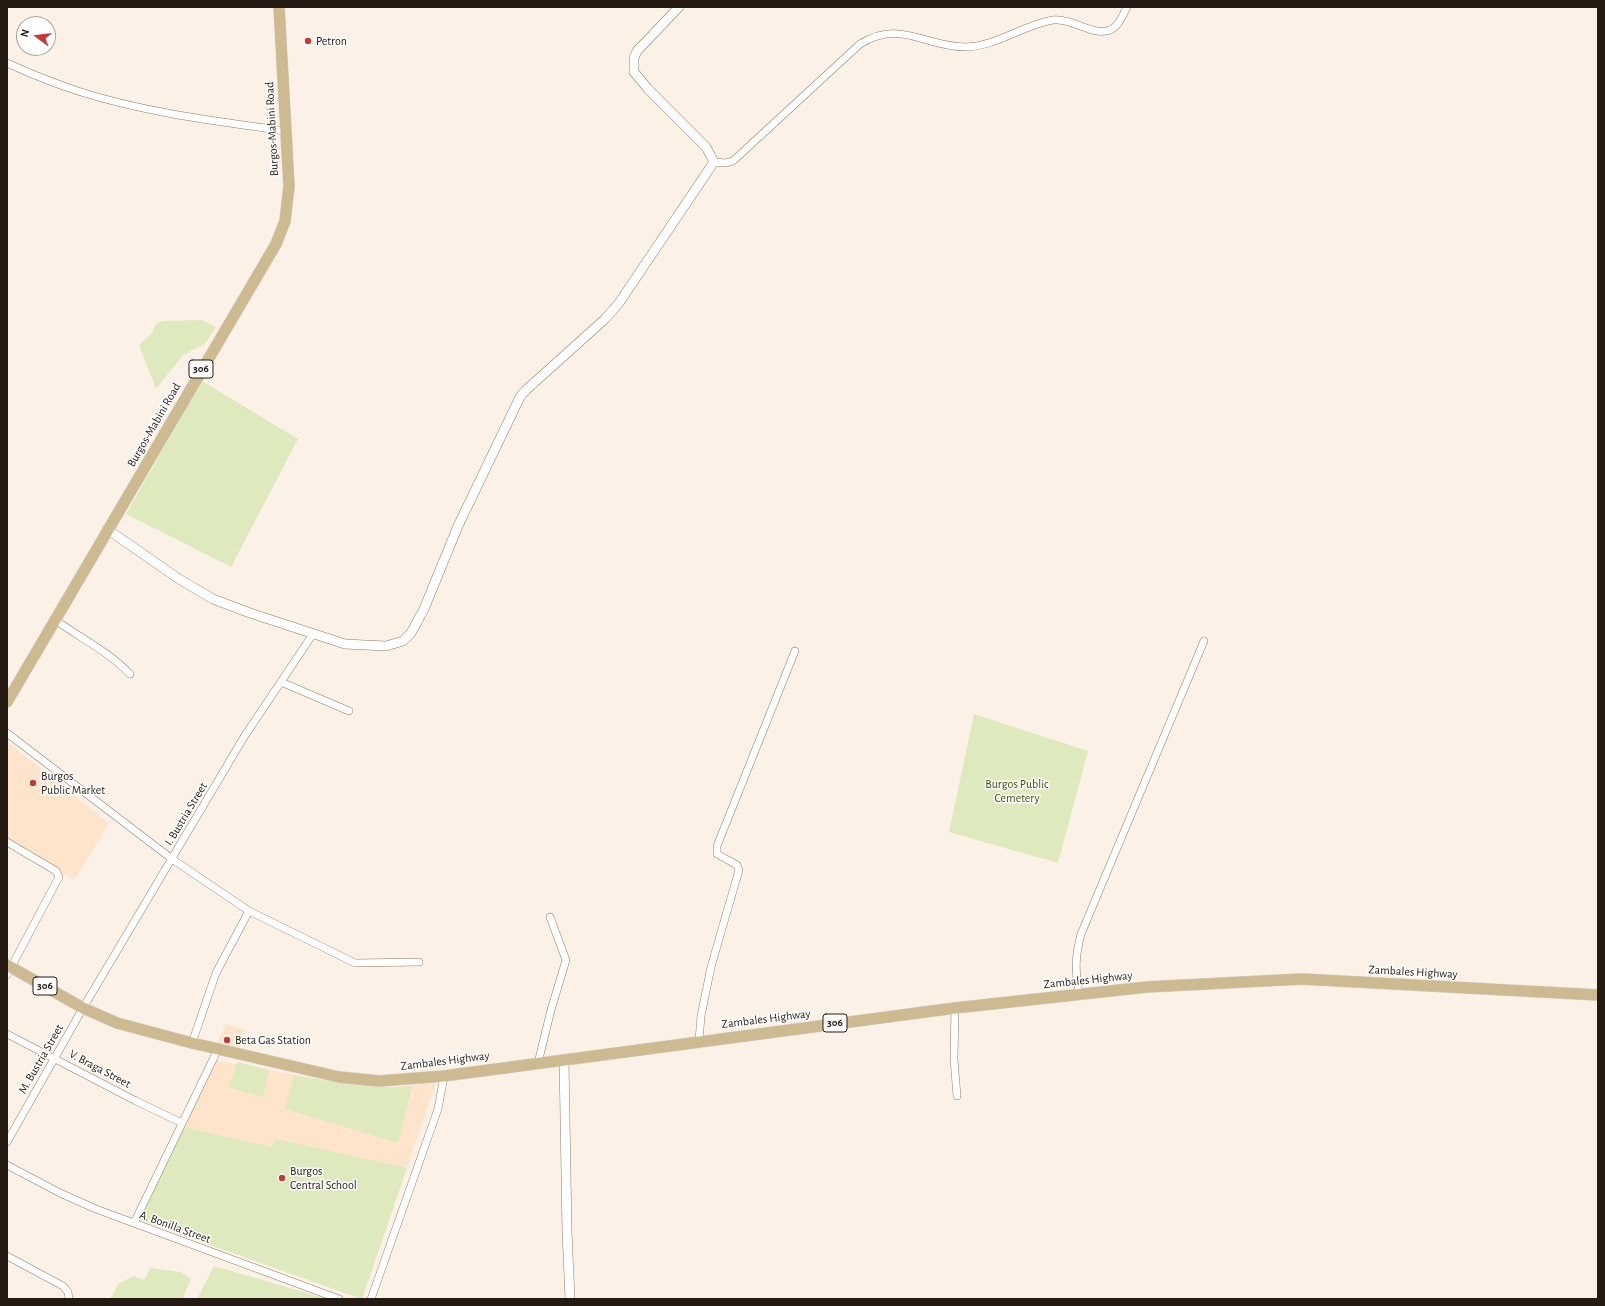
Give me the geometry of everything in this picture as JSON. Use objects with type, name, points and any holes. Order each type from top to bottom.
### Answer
[{"type":"main road","name":"Burgos-Mabini Road","points":[[7,702],[54,619],[276,244],[285,221],[289,186],[279,7]]},
{"type":"main road","name":"Zambales Highway","points":[[8,969],[83,1008],[117,1023],[192,1043],[339,1077],[379,1081],[444,1076],[954,1008],[1147,986],[1302,979],[1598,995]]},
{"type":"street","points":[[679,7],[637,51],[634,58],[634,72],[648,89],[706,147],[714,162]]},
{"type":"street","points":[[714,162],[725,163],[733,161],[860,44],[878,35],[898,33],[943,44],[966,47],[996,41],[1029,27],[1054,20],[1071,22],[1104,32],[1113,28],[1117,24],[1127,7]]},
{"type":"street","points":[[7,63],[81,92],[115,101],[208,120],[285,131]]},
{"type":"street","points":[[108,529],[178,579],[213,599],[345,644],[386,646],[403,641],[411,632],[424,609],[458,526],[520,397],[605,319],[618,303],[714,162]]},
{"type":"street","points":[[54,619],[74,634],[100,648],[130,674]]},
{"type":"street","name":"I. Bustria Street","points":[[83,1008],[244,737],[282,682],[312,634]]},
{"type":"street","points":[[1079,993],[1075,968],[1076,952],[1081,934],[1204,641]]},
{"type":"street","points":[[699,1041],[701,1016],[711,967],[739,870],[737,865],[717,854],[717,846],[795,651]]},
{"type":"street","points":[[282,682],[349,711]]},
{"type":"street","points":[[7,733],[172,859],[249,911],[355,963],[419,962]]},
{"type":"street","points":[[7,842],[56,871],[59,875],[58,881],[8,969]]},
{"type":"street","points":[[192,1043],[216,973],[249,911]]},
{"type":"street","points":[[538,1063],[550,1010],[566,960],[550,916]]},
{"type":"street","name":"M. Bustria Street","points":[[7,1142],[83,1008]]},
{"type":"street","points":[[954,1008],[954,1059],[957,1096]]},
{"type":"street","name":"V. Braga Street","points":[[7,1034],[54,1057],[136,1101],[182,1123]]},
{"type":"street","points":[[134,1223],[218,1048]]},
{"type":"street","points":[[564,1060],[567,1232],[570,1299]]},
{"type":"street","points":[[371,1299],[438,1109],[444,1076]]},
{"type":"street","name":"A. Bonilla Street","points":[[7,1165],[60,1193],[96,1209],[339,1299]]},
{"type":"street","points":[[7,1256],[63,1286],[68,1292],[69,1299]]},
{"type":"shaded area","name":"Burgos Public Market","points":[[7,742],[109,823],[74,880],[7,839]]},
{"type":"shaded area","name":"Beta Gas Station","points":[[226,1024],[245,1030],[239,1050],[217,1044]]},
{"type":"shaded area","name":"Burgos Central School","points":[[215,1060],[339,1083],[385,1088],[436,1083],[362,1299],[140,1220]]},
{"type":"green space","points":[[202,320],[216,327],[205,344],[183,355],[156,389],[139,345],[152,333],[156,324],[163,321]]},
{"type":"green space","points":[[202,381],[298,439],[231,567],[126,514]]},
{"type":"green space","name":"Burgos Public Cemetery","points":[[974,714],[1088,751],[1058,863],[949,832]]},
{"type":"green space","points":[[237,1062],[269,1070],[263,1097],[229,1087]]},
{"type":"green space","points":[[294,1075],[367,1086],[412,1086],[398,1143],[285,1109]]},
{"type":"green space","name":"Burgos Central School","points":[[183,1127],[272,1147],[276,1139],[407,1168],[362,1299],[140,1220]]},
{"type":"green space","points":[[214,1266],[328,1299],[197,1299]]},
{"type":"green space","points":[[150,1268],[181,1272],[191,1279],[183,1298],[185,1299],[110,1299],[119,1283],[134,1276],[144,1280]]},
{"type":"place","name":"Petron","points":[[308,41]]},
{"type":"place","name":"Burgos Public Market","points":[[33,783]]},
{"type":"place","name":"Beta Gas Station","points":[[227,1040]]},
{"type":"place","name":"Burgos Central School","points":[[282,1178]]}]
